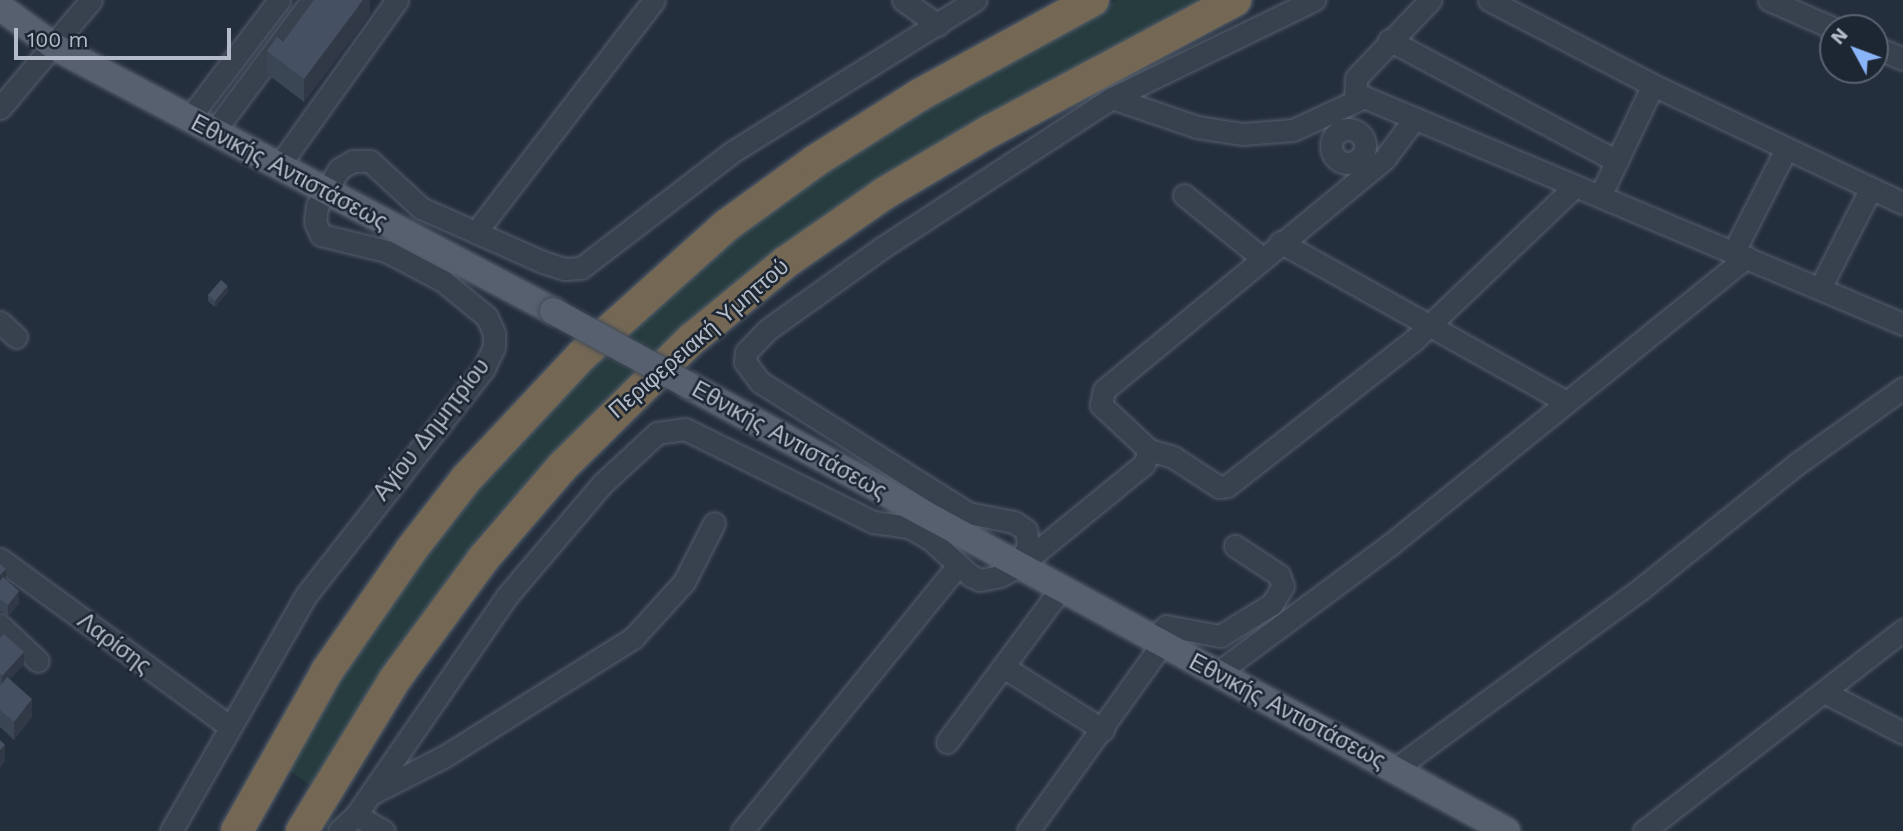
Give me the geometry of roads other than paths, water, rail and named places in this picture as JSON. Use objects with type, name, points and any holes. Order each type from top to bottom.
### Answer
[{"type":"highway","points":[[237,831],[327,671],[411,550],[466,480],[582,355],[727,225],[815,162],[921,94],[1093,0]]},
{"type":"highway","name":"Περιφερειακή Υμηττού","points":[[308,823],[395,679],[483,559],[562,467],[692,339],[786,262],[885,193],[989,131],[1235,0]]},
{"type":"main road","name":"Εθνικής Αντιστάσεως","points":[[0,7],[55,47],[188,120],[553,312],[1059,590],[1507,831]]},
{"type":"street","points":[[0,108],[55,47],[91,0]]},
{"type":"street","points":[[188,120],[279,0]]},
{"type":"street","points":[[213,133],[312,0]]},
{"type":"street","points":[[278,167],[397,0]]},
{"type":"street","points":[[476,232],[654,0]]},
{"type":"street","points":[[323,191],[345,164],[370,161],[412,203],[554,266],[581,268],[732,152],[975,0]]},
{"type":"street","points":[[1018,567],[1028,546],[1026,530],[1014,522],[968,513],[760,383],[745,362],[746,352],[766,330],[883,247],[1112,99],[1314,0]]},
{"type":"street","points":[[1355,100],[1356,78],[1430,0]]},
{"type":"street","points":[[1489,0],[1653,85],[1903,203]]},
{"type":"street","points":[[1769,0],[1819,22]]},
{"type":"street","points":[[911,2],[938,25]]},
{"type":"street","points":[[1390,40],[1617,161]]},
{"type":"street","points":[[1600,196],[1653,85]]},
{"type":"street","points":[[1112,99],[1197,127],[1243,134],[1293,130],[1364,97],[1903,324]]},
{"type":"street","points":[[1415,118],[1262,258],[1104,390],[1101,405],[1149,450],[1173,457],[1219,487],[1227,486],[1432,325],[1576,186]]},
{"type":"street","points":[[1216,674],[1391,544],[1741,254],[1786,149]]},
{"type":"street","points":[[1820,288],[1871,188]]},
{"type":"street","name":"Αγίου Δημητρίου","points":[[172,831],[229,726],[315,583],[484,368],[494,347],[487,317],[443,281],[386,251],[321,235],[316,214],[323,191]]},
{"type":"street","points":[[1184,195],[1262,258]]},
{"type":"street","points":[[1280,242],[1565,401]]},
{"type":"street","points":[[1395,769],[1642,588],[1798,464],[1903,388]]},
{"type":"street","points":[[339,831],[356,815],[507,596],[603,483],[666,430],[675,428],[697,435],[873,522],[909,527],[930,539],[957,566],[981,580],[1018,567],[1136,474],[1149,450]]},
{"type":"street","points":[[371,794],[445,756],[633,638],[684,582],[714,523]]},
{"type":"street","points":[[1028,831],[1102,730],[1166,626],[1220,636],[1272,604],[1283,586],[1279,575],[1235,546]]},
{"type":"street","name":"Λαρίσης","points":[[0,559],[229,726]]},
{"type":"street","points":[[742,831],[957,566]]},
{"type":"street","points":[[947,742],[1005,668],[1059,590]]},
{"type":"street","points":[[0,625],[38,661]]},
{"type":"street","points":[[1644,831],[1902,632]]},
{"type":"street","points":[[1005,668],[1102,730]]},
{"type":"street","points":[[1824,692],[1903,733]]},
{"type":"street","points":[[356,815],[384,831]]}]
